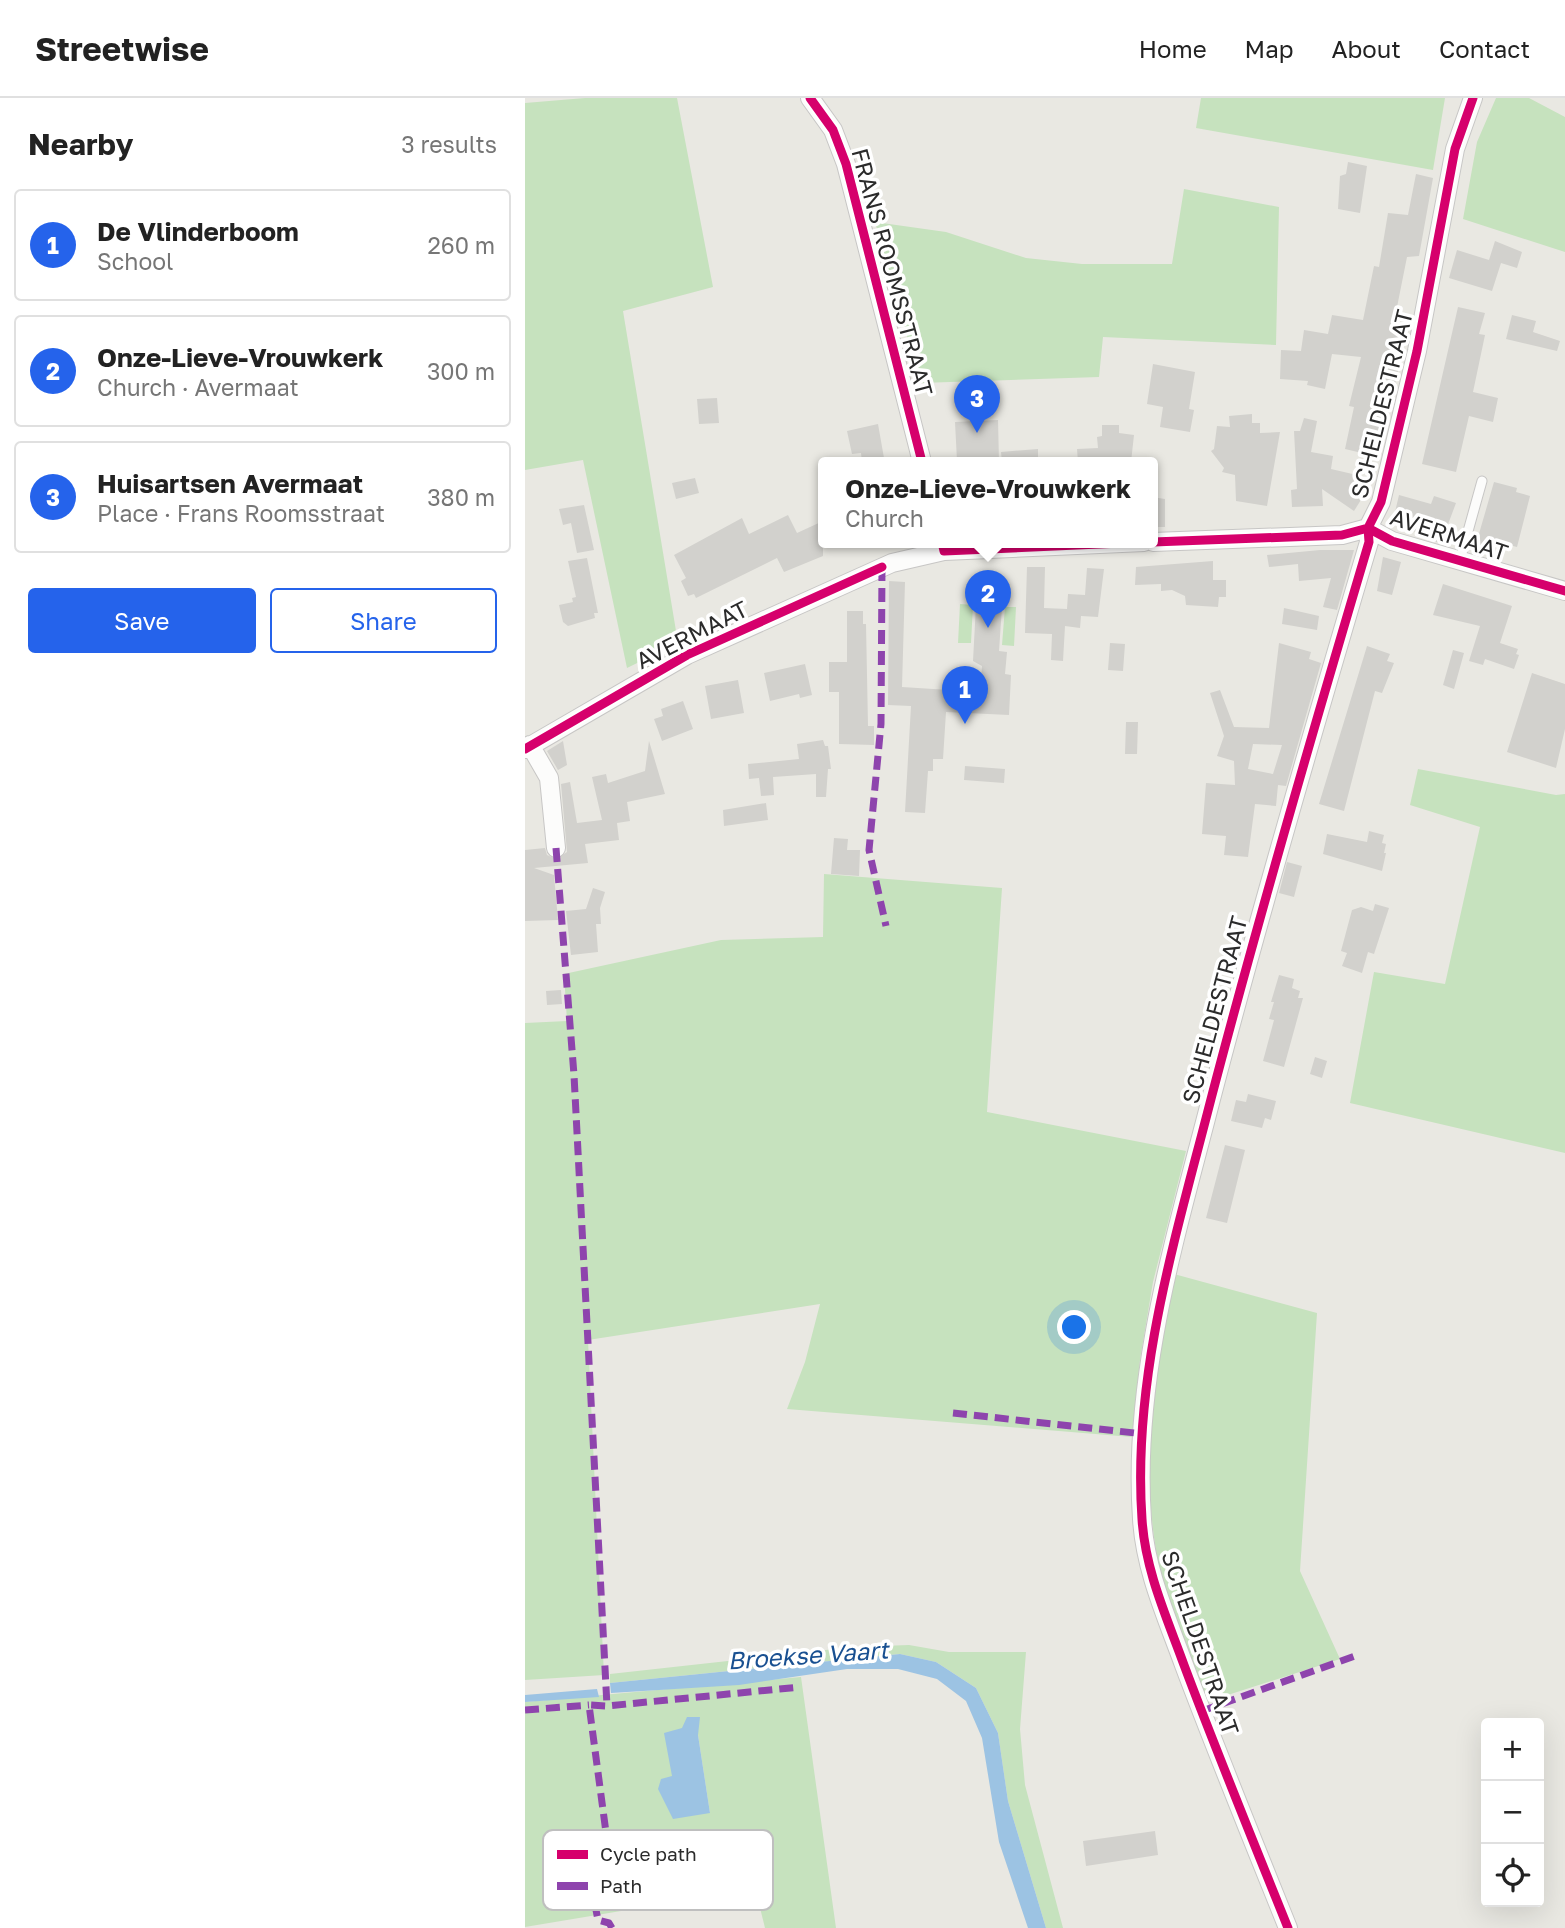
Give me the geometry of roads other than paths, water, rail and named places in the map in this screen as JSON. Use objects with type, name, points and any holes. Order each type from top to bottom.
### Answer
[{"type":"street","name":"FRANS ROOMSSTRAAT","points":[[810,98],[833,130],[846,164],[921,457]]},
{"type":"street","name":"SCHELDESTRAAT","points":[[1288,1928],[1160,1599],[1148,1558],[1142,1520],[1143,1434],[1150,1358],[1166,1275],[1265,894],[1369,542],[1368,528],[1381,502],[1417,351],[1455,149],[1473,98]]},
{"type":"street","name":"AVERMAAT","points":[[1158,542],[1342,535],[1368,528],[1392,541],[1565,591]]},
{"type":"street","name":"AVERMAAT","points":[[556,848],[549,778],[528,747],[687,655],[850,579],[940,548]]},
{"type":"lane","points":[[1460,560],[1482,481]]},
{"type":"water","points":[[900,1654],[936,1662],[976,1688],[998,1733],[1008,1801],[1046,1928],[1028,1928],[999,1842],[982,1738],[966,1701],[937,1679],[898,1669],[847,1669],[739,1685],[611,1693],[610,1683]]},
{"type":"water","points":[[597,1689],[599,1697],[525,1702],[525,1695]]},
{"type":"water","points":[[687,1717],[700,1717],[698,1735],[710,1813],[673,1819],[658,1789],[661,1779],[672,1776],[664,1733],[682,1728]]},
{"type":"place","name":"Huisartsen Avermaat","points":[[977,433]]},
{"type":"place","name":"Onze-Lieve-Vrouwkerk","points":[[988,628]]},
{"type":"place","name":"De Vlinderboom","points":[[965,724]]},
{"type":"water label","name":"Broekse Vaart","points":[[808,1656]]}]
